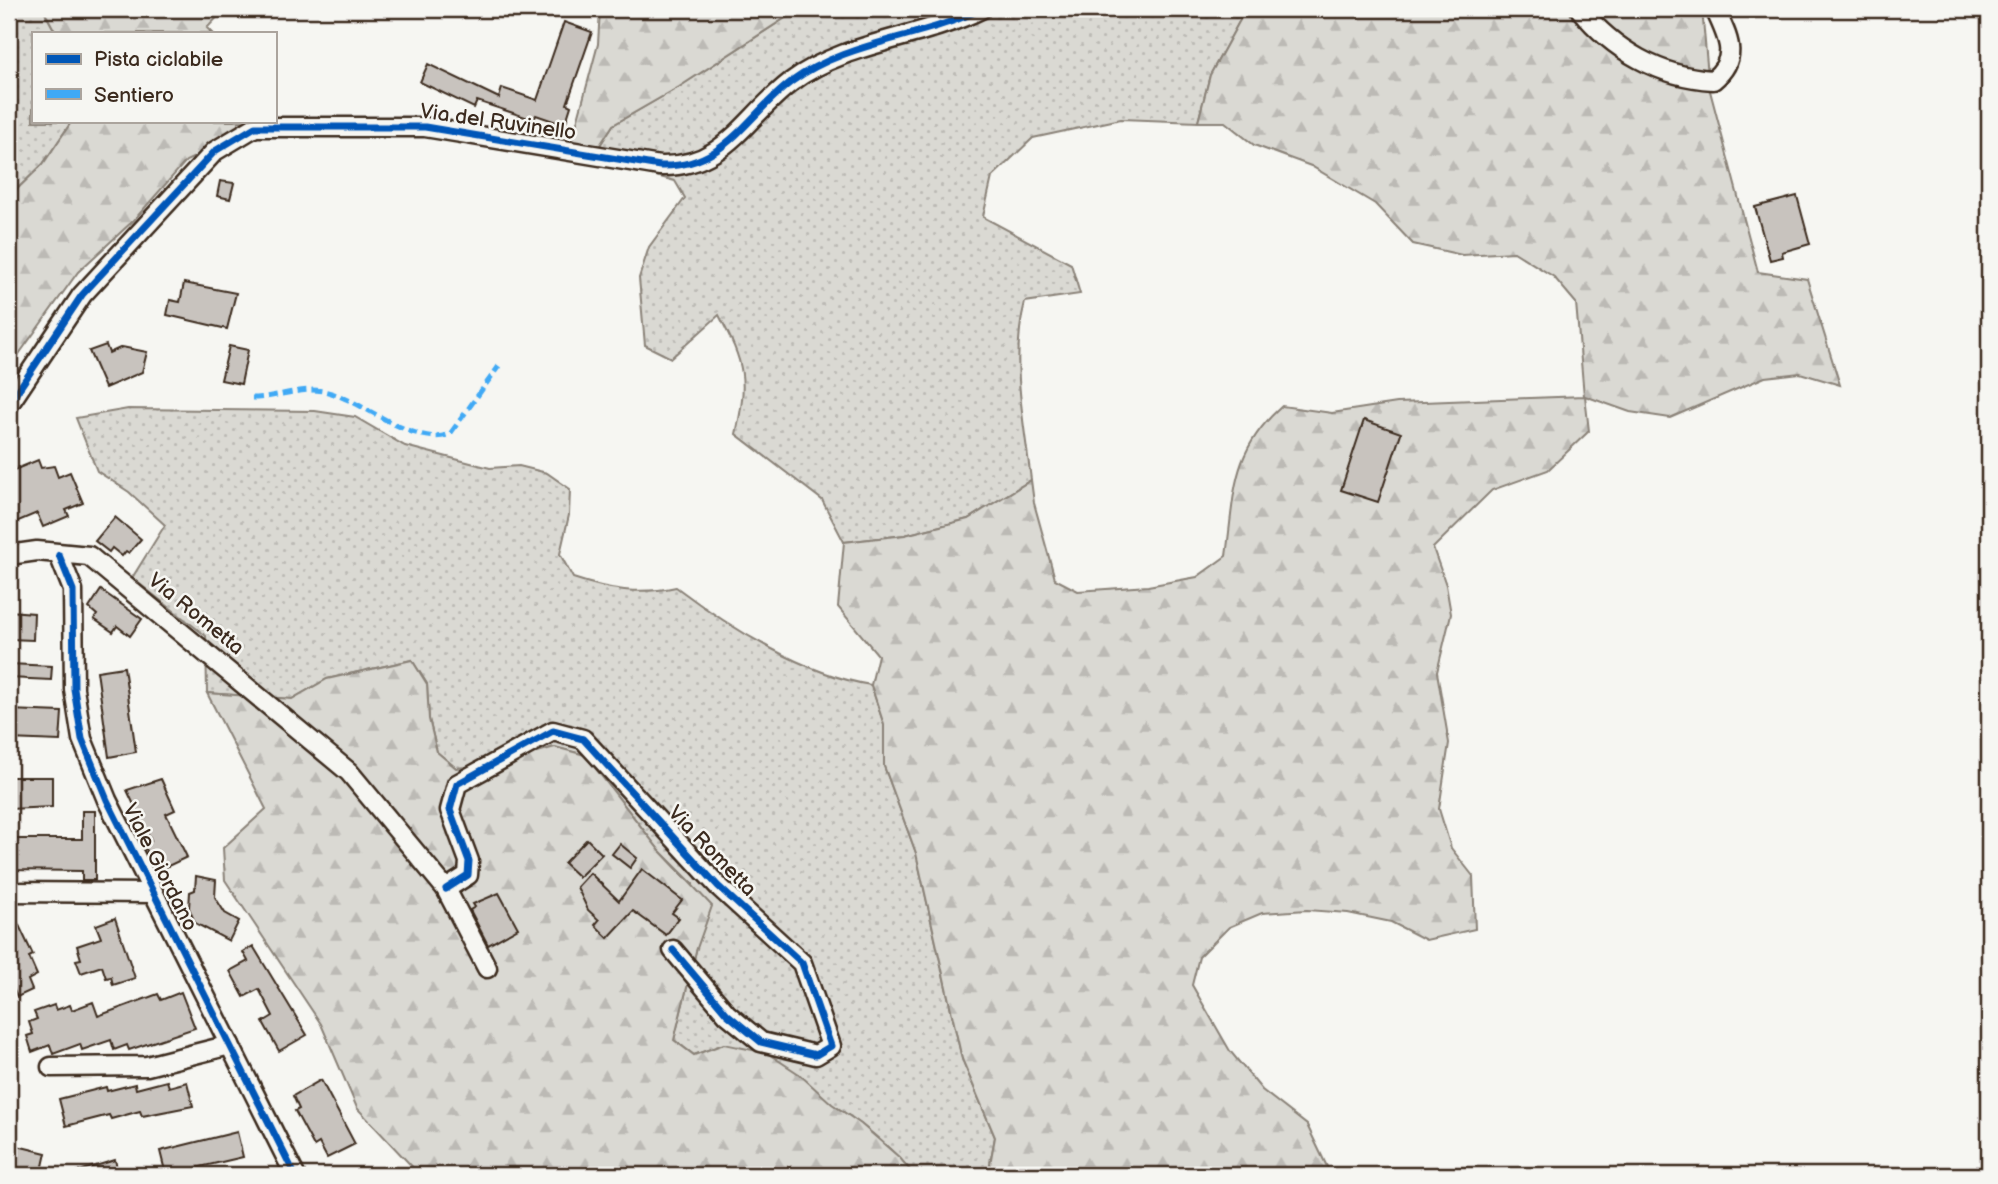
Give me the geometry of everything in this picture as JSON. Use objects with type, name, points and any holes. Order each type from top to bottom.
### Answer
[{"type":"street","name":"Via del Ruvinello","points":[[9,404],[82,295],[215,151],[255,127],[425,127],[660,166],[683,166],[700,161],[724,146],[791,82],[815,68],[884,40],[947,23],[981,9]]},
{"type":"street","points":[[1580,9],[1598,31],[1653,69],[1713,80],[1726,70],[1730,55],[1728,40],[1715,9]]},
{"type":"street","name":"Via Rometta","points":[[9,555],[37,551],[59,555],[72,552],[89,556],[349,772],[446,889],[487,968]]},
{"type":"street","name":"Viale Giordano","points":[[59,555],[73,590],[75,689],[82,739],[107,800],[295,1175]]},
{"type":"street","name":"Via Rometta","points":[[446,889],[468,875],[469,861],[450,810],[457,784],[553,731],[583,739],[718,886],[802,963],[831,1046],[816,1055],[761,1042],[727,1014],[673,950]]},
{"type":"street","points":[[9,892],[153,893]]},
{"type":"street","points":[[51,1067],[146,1066],[230,1045]]},
{"type":"green space","points":[[9,9],[43,9],[55,32],[32,32],[32,122],[71,122],[43,164],[9,197]]},
{"type":"green space","points":[[43,9],[225,9],[207,28],[211,32],[55,32]]},
{"type":"green space","points":[[600,9],[799,9],[679,87],[613,125],[591,159],[569,152],[598,44]]},
{"type":"green space","points":[[799,9],[1246,9],[1210,75],[1198,122],[1121,119],[1033,138],[992,177],[983,217],[1071,264],[1080,294],[1025,302],[1018,368],[1031,480],[968,519],[905,535],[844,542],[822,500],[736,434],[742,399],[742,373],[734,347],[719,315],[671,358],[645,345],[639,278],[649,247],[685,198],[675,181],[591,159],[613,125],[679,87]]},
{"type":"green space","points":[[1246,9],[1702,9],[1709,87],[1758,272],[1807,279],[1840,385],[1800,373],[1765,377],[1670,418],[1630,412],[1585,396],[1589,431],[1548,470],[1492,490],[1433,548],[1446,585],[1451,614],[1437,672],[1449,743],[1439,809],[1451,848],[1473,876],[1475,929],[1426,940],[1391,922],[1348,913],[1307,910],[1262,913],[1229,927],[1199,957],[1192,985],[1230,1051],[1262,1090],[1307,1125],[1331,1175],[988,1175],[995,1137],[962,1059],[916,853],[884,766],[884,725],[871,685],[878,655],[838,607],[844,542],[905,535],[968,519],[1031,480],[1034,503],[1055,579],[1078,591],[1148,586],[1197,577],[1226,556],[1234,492],[1244,456],[1265,423],[1282,406],[1332,413],[1397,403],[1584,396],[1576,303],[1554,277],[1514,252],[1462,255],[1413,244],[1375,204],[1311,166],[1254,145],[1225,122],[1198,122],[1210,75]]},
{"type":"green space","points":[[71,122],[269,122],[186,161],[134,220],[78,272],[9,368],[9,197],[43,164]]},
{"type":"green space","points":[[128,409],[315,411],[355,417],[405,446],[490,468],[519,466],[547,473],[570,489],[569,515],[560,554],[573,578],[624,590],[649,591],[676,587],[744,633],[794,660],[846,680],[871,685],[884,725],[884,766],[916,853],[962,1059],[995,1137],[988,1175],[914,1175],[895,1153],[873,1134],[826,1100],[724,1044],[694,1055],[674,1040],[696,951],[693,884],[660,851],[585,755],[554,747],[489,766],[456,768],[437,752],[429,719],[427,684],[412,660],[327,679],[292,699],[207,693],[206,636],[132,578],[165,525],[129,492],[97,471],[76,418]]},
{"type":"green space","points":[[412,660],[427,684],[429,719],[437,752],[456,768],[489,766],[555,747],[585,755],[660,851],[712,906],[696,951],[674,1040],[694,1055],[724,1044],[767,1053],[799,1074],[832,1104],[861,1124],[900,1158],[914,1175],[420,1175],[357,1108],[321,1024],[225,880],[223,848],[266,809],[207,693],[292,699],[327,679]]},
{"type":"building","points":[[564,22],[592,32],[567,104],[571,106],[565,125],[536,115],[534,120],[477,101],[474,108],[420,82],[428,64],[499,98],[502,88],[537,100]]},
{"type":"building","points":[[220,181],[234,183],[230,199],[217,196]]},
{"type":"building","points":[[1797,196],[1810,244],[1782,252],[1783,257],[1770,260],[1755,207]]},
{"type":"building","points":[[184,283],[236,293],[227,329],[167,315],[170,300],[180,302]]},
{"type":"building","points":[[106,345],[109,353],[122,347],[147,352],[142,372],[105,388],[89,351]]},
{"type":"building","points":[[229,346],[248,350],[241,384],[221,380]]},
{"type":"building","points":[[1364,420],[1401,433],[1378,502],[1341,490]]},
{"type":"building","points":[[38,460],[41,468],[54,466],[58,477],[70,472],[83,503],[66,510],[69,516],[43,527],[37,513],[9,525],[9,472]]},
{"type":"building","points":[[115,517],[141,539],[129,553],[126,551],[122,556],[112,548],[109,552],[95,541]]},
{"type":"building","points":[[101,590],[142,619],[130,636],[117,626],[113,632],[94,619],[97,615],[89,608]]},
{"type":"building","points":[[9,611],[34,613],[33,640],[9,639]]},
{"type":"building","points":[[9,664],[52,666],[51,680],[9,678]]},
{"type":"building","points":[[124,667],[136,752],[109,757],[97,671]]},
{"type":"building","points":[[9,710],[62,712],[60,741],[9,739]]},
{"type":"building","points":[[9,777],[52,777],[52,807],[9,809]]},
{"type":"building","points":[[161,779],[175,810],[166,814],[187,857],[164,868],[158,856],[151,860],[144,845],[151,841],[127,790]]},
{"type":"building","points":[[82,811],[95,811],[95,880],[82,880],[82,871],[9,870],[9,839],[82,839]]},
{"type":"building","points":[[587,839],[602,854],[579,877],[564,863]]},
{"type":"building","points":[[620,844],[637,858],[630,868],[612,854]]},
{"type":"building","points":[[642,869],[682,900],[672,913],[679,918],[666,935],[633,911],[608,938],[595,925],[599,920],[588,910],[577,887],[590,873],[619,901]]},
{"type":"building","points":[[196,876],[216,880],[215,897],[225,913],[239,921],[229,941],[195,923],[189,908],[190,892],[195,890]]},
{"type":"building","points":[[499,893],[518,928],[488,945],[470,910],[475,907],[473,904]]},
{"type":"building","points":[[9,904],[33,955],[29,957],[37,975],[28,980],[32,990],[17,997],[9,979]]},
{"type":"building","points":[[115,918],[135,978],[113,985],[111,977],[106,978],[102,966],[81,973],[76,960],[81,959],[77,946],[101,938],[96,925]]},
{"type":"building","points":[[253,946],[307,1035],[279,1051],[263,1022],[273,1016],[259,989],[244,997],[230,971],[248,961],[243,952]]},
{"type":"building","points":[[181,992],[195,1028],[129,1050],[127,1045],[114,1050],[111,1040],[82,1050],[80,1044],[53,1054],[50,1045],[32,1052],[27,1036],[33,1034],[29,1022],[37,1019],[34,1012],[54,1005],[56,1010],[70,1005],[72,1010],[93,1002],[98,1016],[158,994],[161,1000]]},
{"type":"building","points":[[321,1080],[355,1144],[327,1158],[319,1143],[314,1146],[295,1111],[299,1109],[293,1096]]},
{"type":"building","points":[[167,1081],[169,1087],[187,1082],[193,1106],[142,1116],[140,1111],[111,1119],[109,1115],[66,1126],[59,1099],[106,1087],[107,1091],[135,1084],[136,1089]]},
{"type":"building","points":[[237,1132],[243,1157],[166,1175],[160,1151]]},
{"type":"building","points":[[9,1144],[46,1153],[41,1175],[24,1172],[23,1175],[9,1175]]},
{"type":"building","points":[[115,1160],[119,1175],[77,1175],[76,1172]]},
{"type":"marked path","points":[[252,398],[305,390],[323,391],[353,402],[404,429],[436,437],[450,434],[499,366]]},
{"type":"cycle path","points":[[9,404],[82,295],[215,151],[255,127],[425,127],[660,166],[682,164],[701,159],[718,150],[791,82],[812,68],[859,49],[934,27],[981,9]]},
{"type":"cycle path","points":[[59,555],[73,590],[74,689],[82,739],[107,800],[295,1175]]},
{"type":"cycle path","points":[[446,889],[468,875],[469,861],[450,810],[457,784],[553,731],[583,739],[718,886],[802,963],[831,1046],[816,1055],[761,1042],[727,1014],[673,950]]}]
